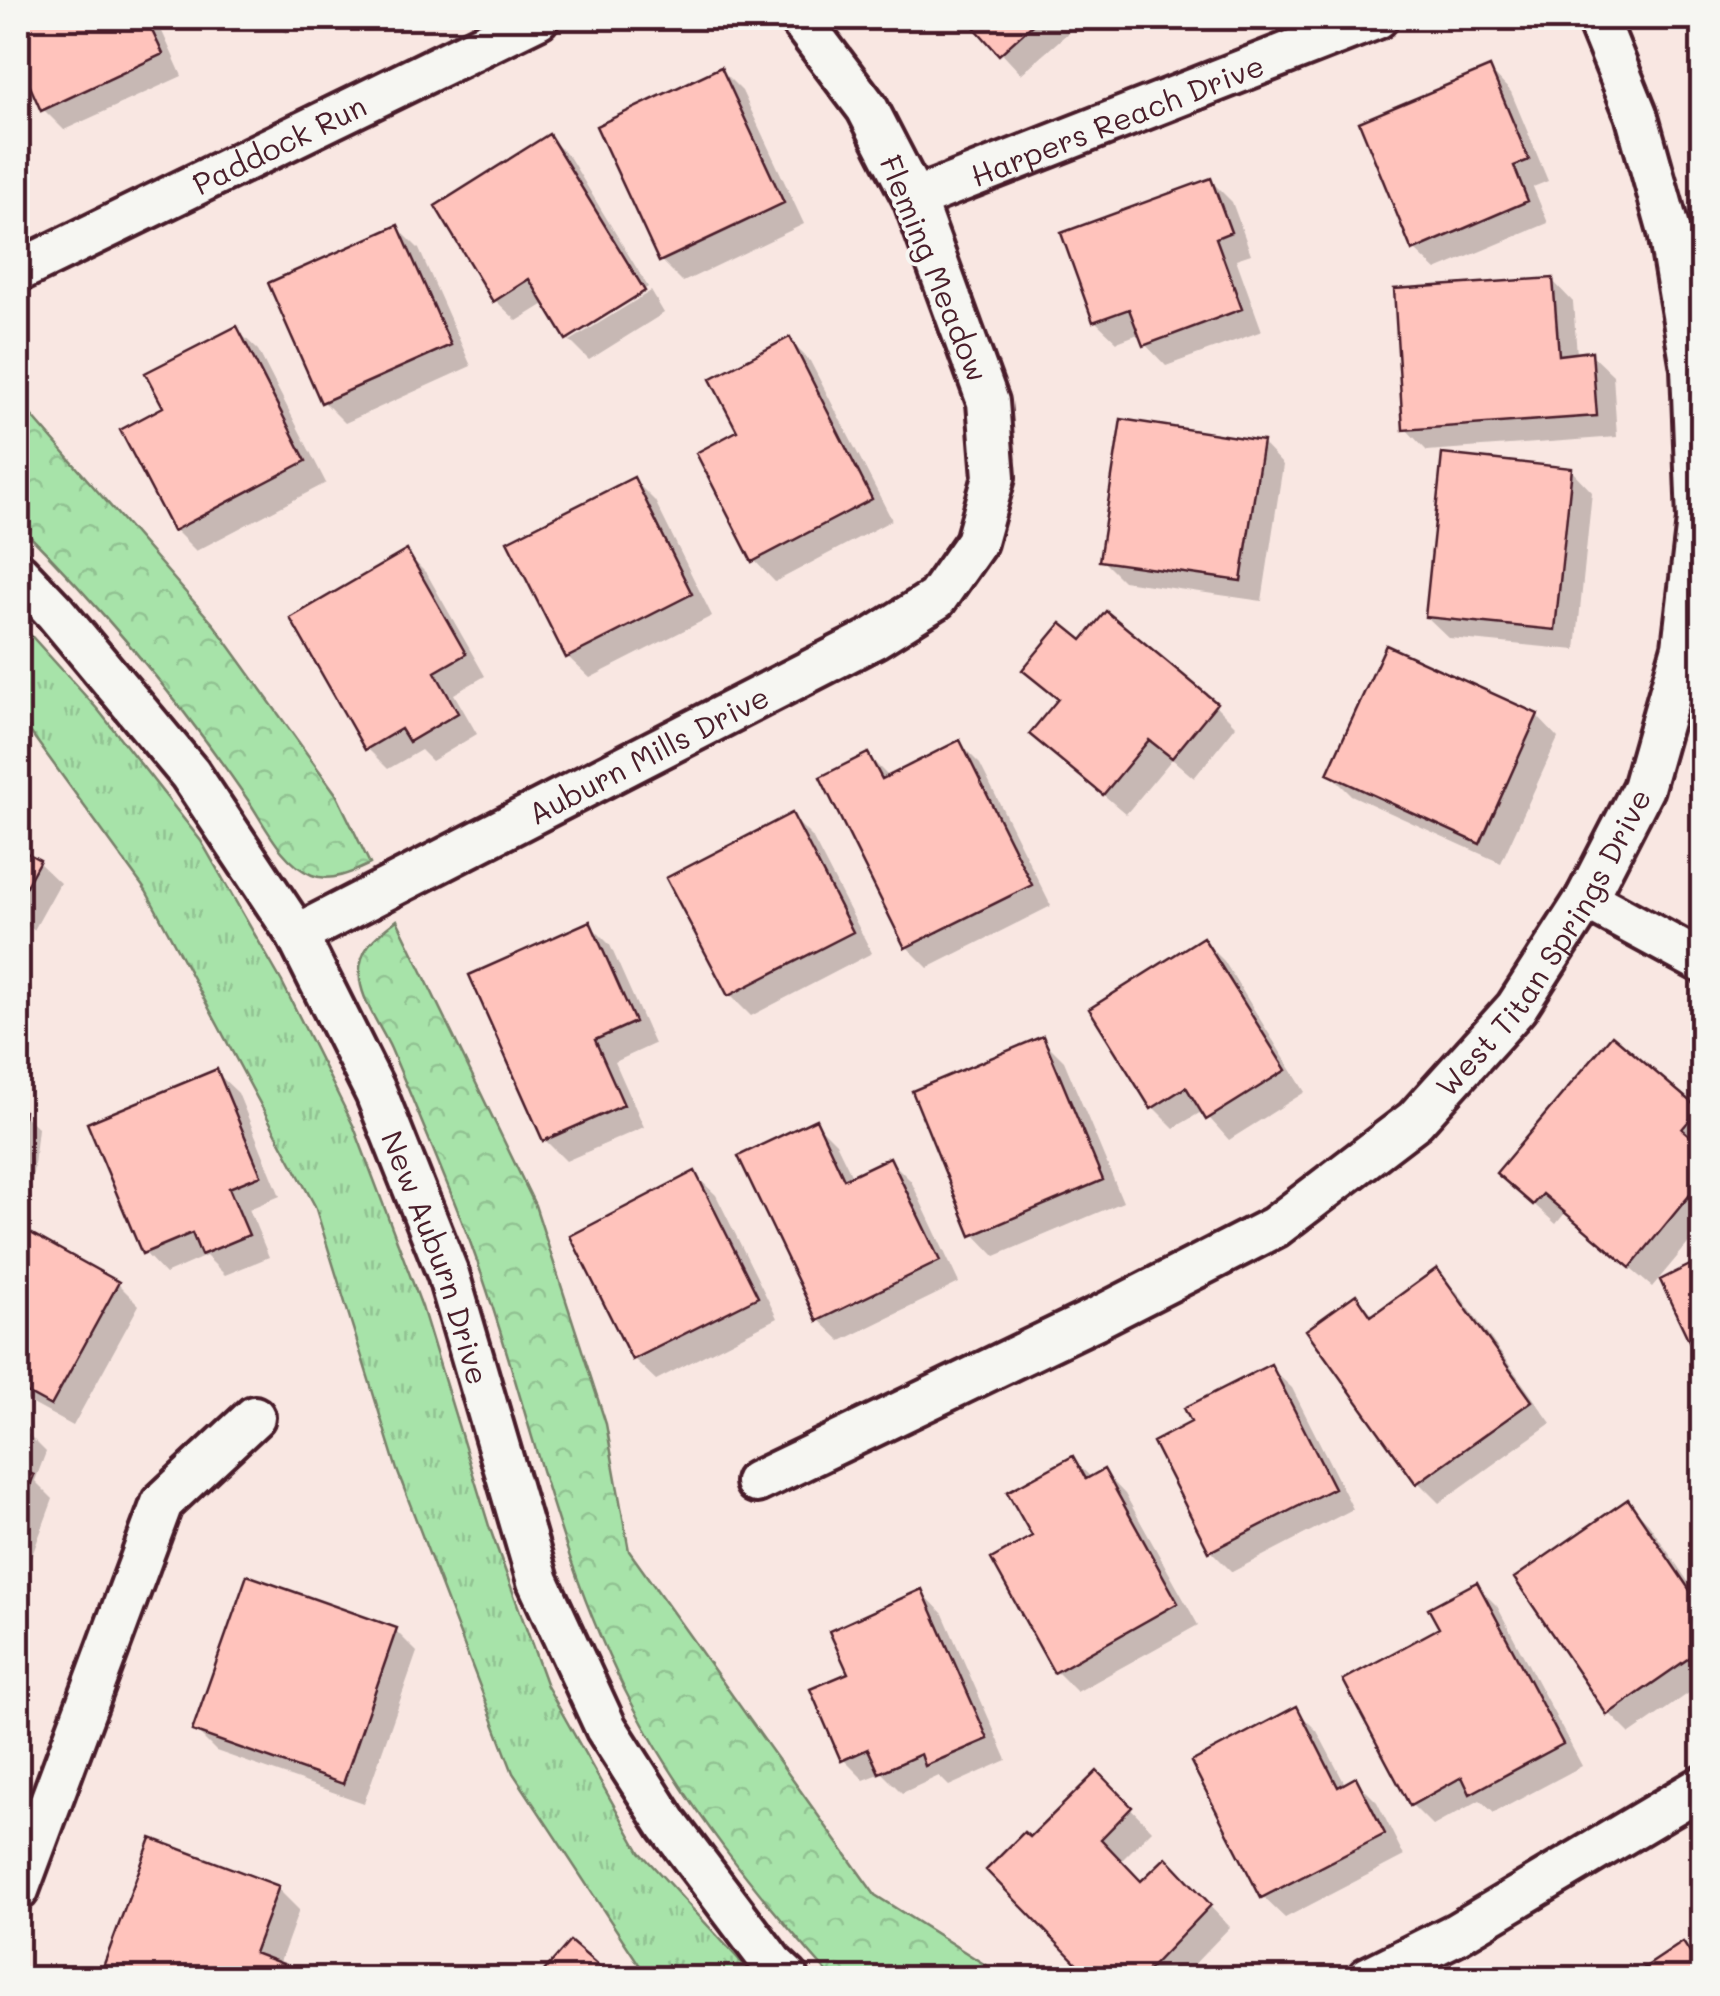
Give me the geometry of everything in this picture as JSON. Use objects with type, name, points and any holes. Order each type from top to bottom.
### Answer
[{"type":"street","name":"Paddock Run","points":[[20,270],[538,18]]},
{"type":"street","name":"Fleming Meadow","points":[[800,18],[868,108],[914,199],[988,402],[994,477],[976,542]]},
{"type":"street","name":"Harpers Reach Drive","points":[[914,199],[1377,18]]},
{"type":"street","name":"West Titan Springs Drive","points":[[756,1482],[1276,1227],[1415,1120],[1516,1008],[1586,899],[1648,770],[1683,647],[1698,520],[1692,368],[1668,232],[1636,114],[1596,18]]},
{"type":"street","name":"Auburn Mills Drive","points":[[298,935],[874,638],[936,600],[976,542]]},
{"type":"street","name":"New Auburn Drive","points":[[18,574],[55,612],[190,774],[298,935],[376,1093],[448,1274],[538,1581],[606,1728],[668,1825],[772,1963],[788,1978]]},
{"type":"street","points":[[1586,899],[1702,962]]},
{"type":"street","points":[[18,1890],[162,1503],[254,1417]]},
{"type":"street","points":[[1368,1978],[1456,1934],[1702,1788]]},
{"type":"green space","points":[[18,400],[215,626],[336,794],[370,864],[327,878],[312,875],[292,862],[168,692],[18,524]]},
{"type":"green space","points":[[18,621],[99,711],[201,841],[282,982],[354,1127],[422,1307],[489,1526],[547,1686],[640,1852],[756,1978],[648,1978],[513,1773],[397,1470],[315,1206],[146,891],[18,715]]},
{"type":"green space","points":[[397,920],[535,1205],[606,1424],[629,1551],[875,1895],[1006,1978],[832,1978],[724,1847],[653,1741],[605,1648],[582,1591],[469,1239],[391,1049],[362,989],[360,970],[364,952]]},
{"type":"building","points":[[18,18],[146,18],[163,54],[41,111],[18,59]]},
{"type":"building","points":[[966,18],[1040,18],[999,55]]},
{"type":"building","points":[[721,67],[784,203],[659,262],[596,126]]},
{"type":"building","points":[[1490,67],[1529,160],[1514,166],[1528,201],[1412,251],[1359,122]]},
{"type":"building","points":[[549,134],[645,291],[566,340],[529,279],[493,302],[435,206]]},
{"type":"building","points":[[1211,178],[1231,232],[1216,238],[1242,309],[1143,346],[1129,309],[1093,322],[1061,233]]},
{"type":"building","points":[[398,225],[451,345],[321,403],[268,283]]},
{"type":"building","points":[[1553,278],[1559,355],[1592,351],[1597,416],[1403,430],[1394,289]]},
{"type":"building","points":[[237,326],[306,461],[173,531],[120,430],[163,407],[145,373]]},
{"type":"building","points":[[790,337],[872,499],[752,562],[696,453],[737,431],[710,379]]},
{"type":"building","points":[[1121,419],[1263,441],[1241,581],[1099,561]]},
{"type":"building","points":[[1442,454],[1572,468],[1555,630],[1425,617]]},
{"type":"building","points":[[634,477],[692,594],[566,658],[507,541]]},
{"type":"building","points":[[407,550],[466,654],[435,672],[458,713],[409,742],[401,729],[365,750],[290,618]]},
{"type":"building","points":[[1106,611],[1217,703],[1172,758],[1149,740],[1103,795],[1029,734],[1058,699],[1022,670],[1061,623],[1082,640]]},
{"type":"building","points":[[1386,645],[1538,714],[1480,844],[1327,774]]},
{"type":"building","points":[[960,740],[1032,885],[905,948],[820,777],[868,753],[882,779]]},
{"type":"building","points":[[792,813],[853,932],[728,996],[666,878]]},
{"type":"building","points":[[18,848],[40,860],[18,901]]},
{"type":"building","points":[[590,921],[635,1022],[595,1040],[624,1105],[543,1141],[469,975]]},
{"type":"building","points":[[1203,937],[1286,1070],[1206,1120],[1186,1087],[1151,1109],[1089,1009]]},
{"type":"building","points":[[1612,1035],[1699,1109],[1682,1129],[1702,1146],[1702,1180],[1630,1268],[1543,1194],[1533,1205],[1496,1173]]},
{"type":"building","points":[[1043,1036],[1103,1180],[971,1236],[912,1091]]},
{"type":"building","points":[[217,1069],[261,1175],[229,1188],[249,1235],[201,1255],[192,1233],[142,1254],[87,1123]]},
{"type":"building","points":[[18,1110],[24,1111],[18,1170]]},
{"type":"building","points":[[816,1119],[844,1179],[890,1157],[940,1261],[817,1321],[738,1156]]},
{"type":"building","points":[[695,1171],[758,1297],[632,1360],[570,1236]]},
{"type":"building","points":[[18,1226],[119,1282],[51,1406],[18,1388]]},
{"type":"building","points":[[1702,1259],[1702,1368],[1660,1280]]},
{"type":"building","points":[[1437,1268],[1532,1401],[1416,1484],[1306,1330],[1356,1294],[1371,1316]]},
{"type":"building","points":[[1271,1364],[1334,1488],[1209,1552],[1153,1442],[1191,1422],[1184,1408]]},
{"type":"building","points":[[18,1425],[27,1429],[18,1452]]},
{"type":"building","points":[[1073,1456],[1086,1479],[1104,1469],[1178,1603],[1054,1673],[991,1559],[1032,1536],[1007,1492]]},
{"type":"building","points":[[18,1469],[34,1475],[18,1517]]},
{"type":"building","points":[[1628,1499],[1702,1608],[1702,1649],[1607,1715],[1514,1578]]},
{"type":"building","points":[[247,1575],[397,1628],[343,1784],[192,1731]]},
{"type":"building","points":[[1477,1582],[1563,1744],[1470,1794],[1462,1777],[1410,1806],[1343,1680],[1439,1628],[1428,1608]]},
{"type":"building","points":[[922,1589],[988,1739],[925,1766],[921,1754],[879,1773],[868,1749],[841,1761],[810,1689],[848,1673],[829,1631]]},
{"type":"building","points":[[1297,1706],[1338,1787],[1356,1777],[1385,1834],[1261,1898],[1191,1762]]},
{"type":"building","points":[[1097,1771],[1132,1807],[1101,1839],[1141,1881],[1166,1857],[1211,1905],[1141,1978],[1091,1978],[986,1870],[1024,1832],[1030,1837]]},
{"type":"building","points":[[151,1838],[279,1886],[254,1953],[294,1968],[290,1978],[100,1975]]},
{"type":"building","points":[[570,1941],[613,1978],[538,1978]]},
{"type":"building","points":[[1683,1942],[1702,1971],[1702,1978],[1629,1978]]}]
